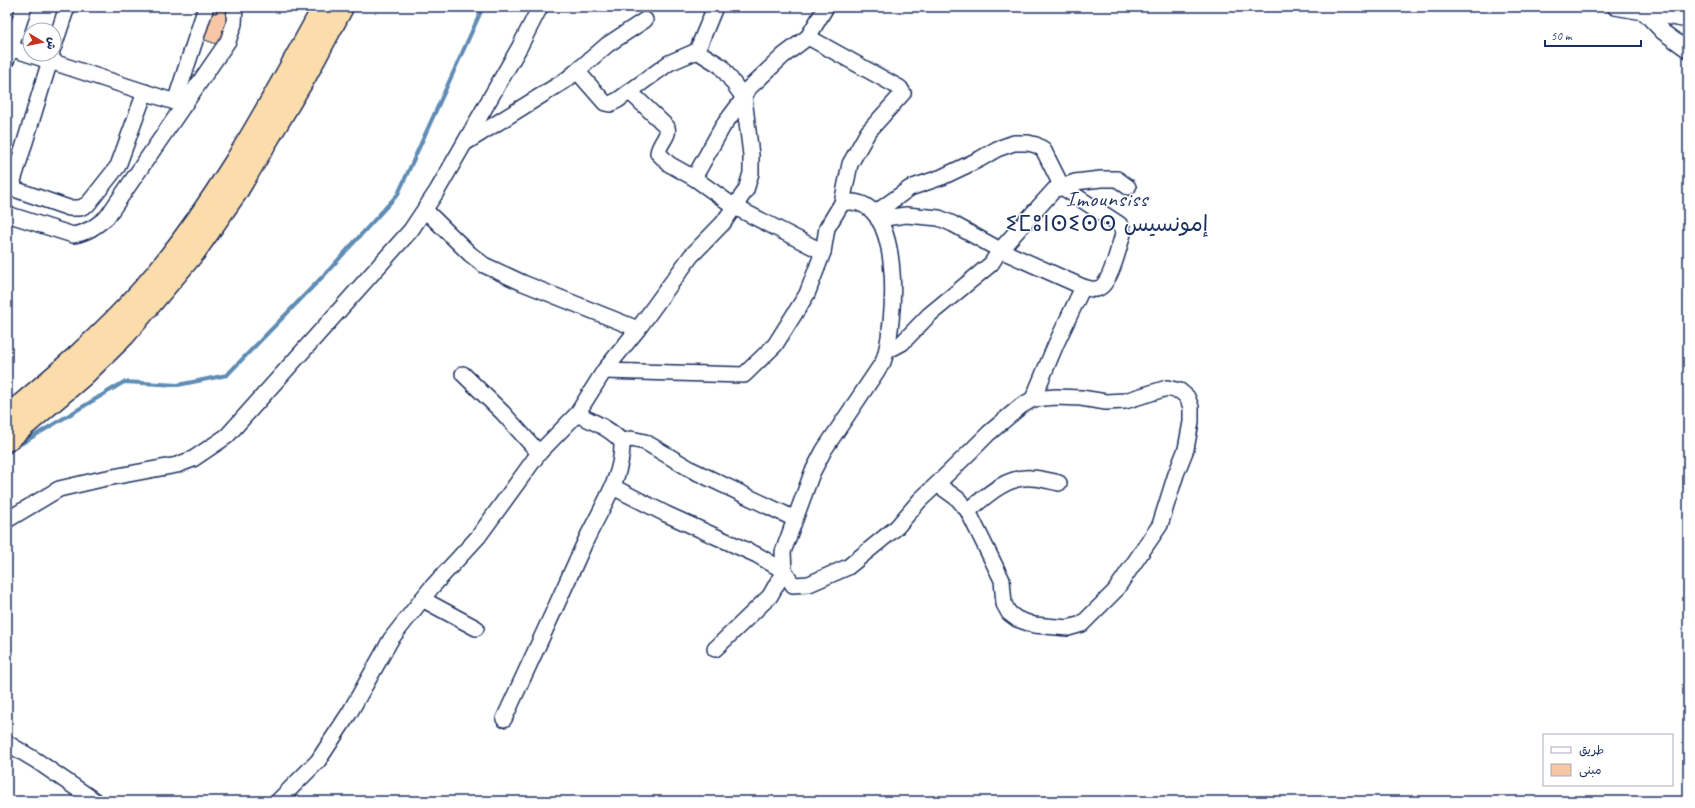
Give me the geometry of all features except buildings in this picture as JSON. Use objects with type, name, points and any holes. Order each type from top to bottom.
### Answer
[{"type":"highway","points":[[7,418],[75,360],[112,324],[144,289],[233,168],[324,7]]},
{"type":"highway","points":[[7,440],[82,376],[124,335],[194,252],[240,185],[305,76],[342,7]]},
{"type":"street","points":[[22,54],[8,52],[24,7]]},
{"type":"street","points":[[62,22],[67,7]]},
{"type":"street","points":[[179,104],[206,7]]},
{"type":"street","points":[[7,214],[73,235],[82,234],[95,227],[107,217],[179,104],[228,40],[234,24],[235,7]]},
{"type":"street","points":[[7,520],[59,489],[102,479],[177,465],[193,459],[227,436],[411,230],[425,210],[463,145],[519,48],[540,7]]},
{"type":"street","points":[[577,71],[605,103],[614,102],[669,63],[697,51],[715,7]]},
{"type":"street","points":[[694,178],[724,126],[744,98],[748,89],[783,56],[808,37],[826,7]]},
{"type":"street","points":[[1615,7],[1644,9],[1688,20]]},
{"type":"street","points":[[1644,9],[1663,32],[1688,50]]},
{"type":"street","points":[[463,145],[577,71],[607,45],[645,20]]},
{"type":"street","points":[[604,371],[744,375],[775,345],[807,294],[823,252],[827,228],[842,203],[850,164],[861,143],[903,92],[900,88],[808,37]]},
{"type":"street","points":[[278,801],[318,761],[350,712],[391,639],[422,599],[478,537],[539,453],[577,414],[604,371],[638,329],[691,256],[723,224],[746,190],[750,173],[751,155],[744,98],[721,66],[697,51]]},
{"type":"street","points":[[49,62],[13,181],[14,187],[18,190],[41,198],[74,208],[80,208],[88,204],[118,166],[145,92]]},
{"type":"street","points":[[61,62],[179,104]]},
{"type":"street","points":[[630,92],[667,127],[667,134],[658,149],[659,154],[669,164],[694,178],[734,207],[823,252]]},
{"type":"street","points":[[1014,143],[1036,144],[1043,149],[1062,187],[1122,228],[1123,234],[1105,284],[1096,290],[1083,288],[1000,250],[939,218],[906,215],[876,216],[910,188],[942,177],[980,160],[997,149],[1014,143]]},
{"type":"street","points":[[887,351],[902,343],[929,315],[961,287],[980,275],[991,264],[1000,250],[1054,190],[1075,182],[1100,179],[1117,179],[1128,187]]},
{"type":"street","points":[[33,223],[41,198]]},
{"type":"street","points":[[715,649],[770,596],[784,571],[783,552],[818,460],[883,362],[887,351],[891,321],[893,277],[889,249],[883,228],[876,216],[864,205],[853,201],[842,203]]},
{"type":"street","points":[[425,210],[470,254],[484,265],[523,283],[638,329]]},
{"type":"street","points":[[1033,399],[1056,344],[1083,288]]},
{"type":"street","points":[[463,374],[503,413],[539,453]]},
{"type":"street","points":[[613,487],[666,514],[757,555],[784,571],[793,585],[809,584],[848,567],[898,527],[937,484],[989,433],[1021,406],[1033,399],[1056,396],[1106,402],[1125,402],[1167,388],[1180,390],[1187,397],[1191,407],[1191,422],[1186,449],[1176,474],[1160,525],[1115,591],[1082,624],[1068,628],[1034,625],[1017,620],[1009,613],[1004,604],[1002,580],[968,511],[958,499],[937,484]]},
{"type":"street","points":[[504,719],[587,538],[613,487],[622,458],[622,442],[608,429],[577,414]]},
{"type":"street","points":[[622,442],[630,440],[644,442],[692,470],[795,519]]},
{"type":"street","points":[[968,511],[993,490],[1009,482],[1029,478],[1059,483]]},
{"type":"street","points":[[422,599],[476,628]]},
{"type":"street","points":[[7,743],[37,761],[95,801]]},
{"type":"waterway","points":[[7,454],[14,448],[124,382],[178,385],[227,375],[328,271],[398,194],[483,7]]},
{"type":"district","name":"Imounsiss ⵉⵎⵓⵏⵙⵉⵙⵙ إمونسيس","points":[[1107,210]]}]
